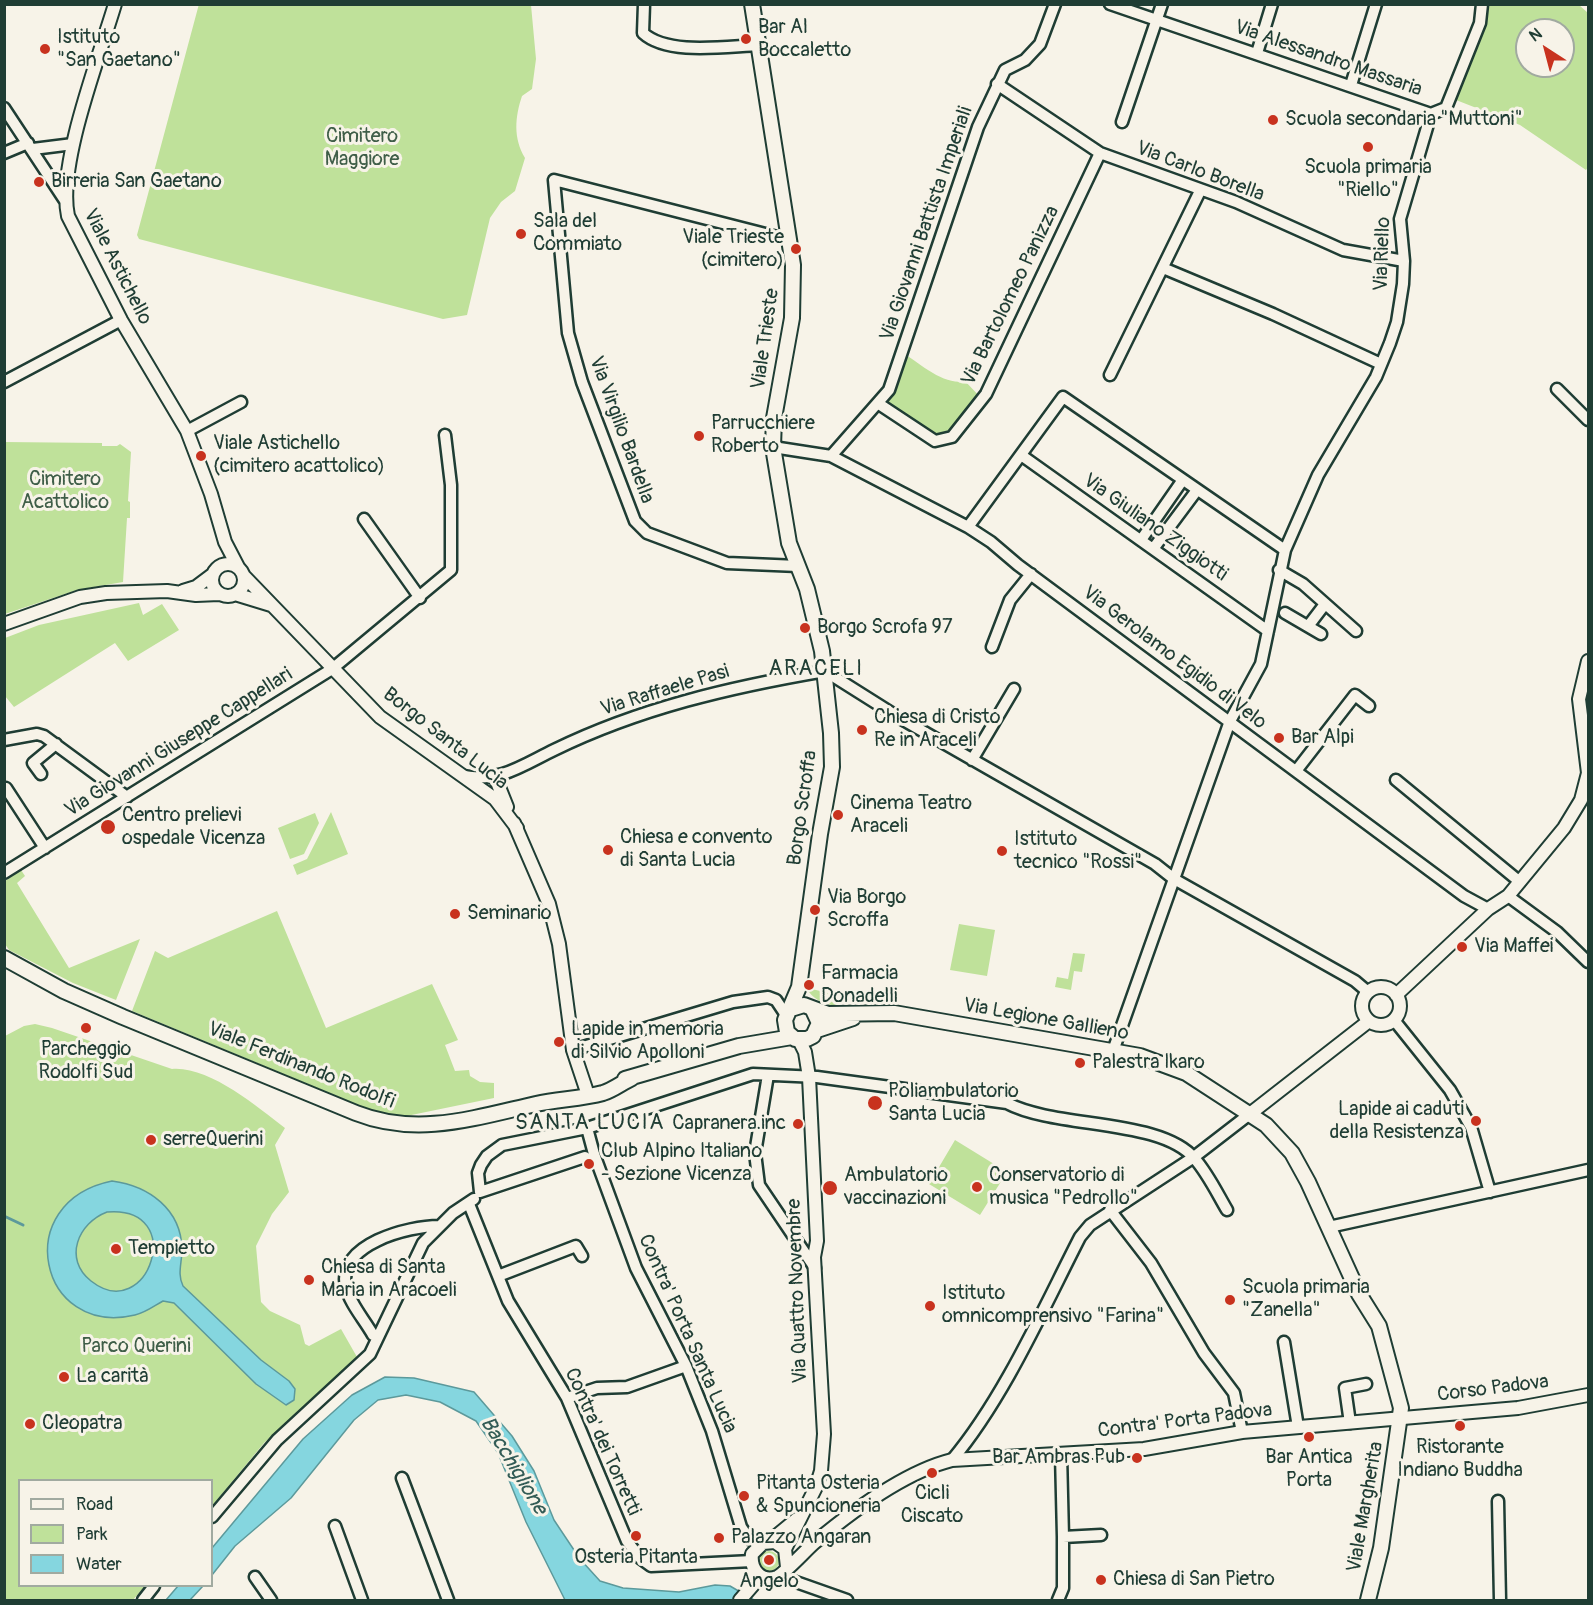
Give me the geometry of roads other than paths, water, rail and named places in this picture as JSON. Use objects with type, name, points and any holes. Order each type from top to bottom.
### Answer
[{"type":"main road","name":"Viale Trieste","points":[[753,4],[789,240],[794,292],[792,318],[774,418],[773,447],[787,532],[798,566]]},
{"type":"main road","name":"Borgo Scroffa","points":[[787,1015],[799,987],[820,834],[832,767],[825,671],[807,589],[798,566]]},
{"type":"main road","name":"Viale Ferdinando Rodolfi","points":[[4,958],[64,991],[123,1017],[371,1119],[404,1125],[446,1124],[554,1100],[604,1093],[632,1078]]},
{"type":"main road","points":[[787,1015],[785,1026],[805,1036],[819,1023],[799,987]]},
{"type":"main road","points":[[554,1100],[739,1046],[768,1033],[799,1005],[811,1008]]},
{"type":"main road","name":"Via Legione Gallieno","points":[[811,1008],[829,1014],[894,1013],[1140,1056],[1186,1073],[1251,1113],[1292,1153],[1359,1294],[1378,1326],[1401,1408],[1401,1419]]},
{"type":"main road","name":"Via Legione Gallieno","points":[[739,1046],[805,1036],[869,1012]]},
{"type":"main road","name":"Viale Margherita","points":[[1368,1600],[1381,1548],[1401,1419]]},
{"type":"street","name":"Viale Astichello","points":[[115,4],[73,144],[64,198],[68,216],[121,321],[187,431],[225,542],[241,571]]},
{"type":"street","points":[[644,4],[643,33],[652,42],[671,47],[760,45]]},
{"type":"street","name":"Via Giovanni Battista Imperiali","points":[[831,456],[889,390],[978,127],[1005,70],[1025,60],[1040,44],[1055,4]]},
{"type":"street","name":"Via Alessandro Massaria","points":[[1110,4],[1431,114]]},
{"type":"street","points":[[1122,122],[1162,4]]},
{"type":"street","points":[[1257,53],[1272,4]]},
{"type":"street","points":[[1351,85],[1376,4]]},
{"type":"street","points":[[1431,114],[1446,108],[1480,23],[1482,4]]},
{"type":"street","name":"Via Carlo Borella","points":[[998,84],[1100,153],[1200,191],[1236,202],[1343,250],[1404,261]]},
{"type":"street","points":[[4,108],[64,198]]},
{"type":"street","name":"Via Riello","points":[[1113,1051],[1230,721],[1261,664],[1285,550],[1318,476],[1381,364],[1397,322],[1404,261],[1400,219],[1431,114]]},
{"type":"street","points":[[4,153],[30,146],[73,144]]},
{"type":"street","name":"Via Bartolomeo Panizza","points":[[879,404],[935,441],[952,437],[986,394],[1100,153]]},
{"type":"street","name":"Via Virgilio Bardella","points":[[789,240],[554,180],[568,333],[582,382],[635,521],[647,532],[727,563],[798,566]]},
{"type":"street","points":[[1110,375],[1200,191]]},
{"type":"street","points":[[1162,268],[1381,364]]},
{"type":"street","points":[[4,382],[121,321]]},
{"type":"street","points":[[1557,389],[1588,420]]},
{"type":"street","points":[[968,527],[1063,397],[1285,550]]},
{"type":"street","points":[[187,431],[241,402]]},
{"type":"street","name":"Via Giovanni Giuseppe Cappellari","points":[[4,873],[332,669],[451,570],[451,485],[445,435]]},
{"type":"street","name":"Via Gerolamo Egidio di Velo","points":[[773,447],[831,456],[968,527],[1464,896],[1488,909]]},
{"type":"street","name":"Via Giuliano Ziggiotti","points":[[1021,455],[1268,632]]},
{"type":"street","points":[[1141,540],[1182,481]]},
{"type":"street","points":[[1154,549],[1197,490]]},
{"type":"street","points":[[364,519],[420,598]]},
{"type":"street","points":[[219,594],[213,586],[215,571],[224,555],[225,542]]},
{"type":"street","points":[[4,624],[80,597],[132,591],[235,594],[243,586],[241,571],[228,563],[196,587],[182,591]]},
{"type":"street","points":[[1279,570],[1303,584],[1342,617],[1340,620],[1356,631]]},
{"type":"street","name":"Borgo Santa Lucia","points":[[241,571],[332,669],[381,717],[495,799],[517,828]]},
{"type":"street","points":[[992,646],[1011,600],[1031,574]]},
{"type":"street","name":"Borgo Santa Lucia","points":[[235,594],[272,606]]},
{"type":"street","points":[[1309,625],[1325,604]]},
{"type":"street","points":[[1285,613],[1321,634]]},
{"type":"street","points":[[1396,995],[1488,909],[1508,896],[1564,828],[1581,800],[1588,773],[1579,699],[1588,661]]},
{"type":"street","points":[[825,671],[972,760],[1155,864],[1174,879],[1355,981],[1368,992]]},
{"type":"street","name":"Via Raffaele Pasi","points":[[491,777],[586,734],[641,713],[717,692],[825,671]]},
{"type":"street","points":[[972,760],[1014,689]]},
{"type":"street","points":[[1296,771],[1355,695],[1369,706]]},
{"type":"street","points":[[4,740],[37,734],[56,744],[127,797]]},
{"type":"street","points":[[41,774],[33,763],[56,744]]},
{"type":"street","points":[[458,774],[491,777],[485,792]]},
{"type":"street","name":"Borgo Santa Lucia","points":[[491,777],[517,828],[549,904],[559,944],[573,1050],[586,1089]]},
{"type":"street","points":[[1396,780],[1520,882]]},
{"type":"street","points":[[6,788],[45,848]]},
{"type":"street","points":[[1508,896],[1557,932],[1588,962]]},
{"type":"street","points":[[1381,987],[1396,995],[1400,1011],[1394,1020],[1385,1025],[1369,1021],[1362,1004],[1368,992],[1381,987]]},
{"type":"street","points":[[573,1050],[733,1002],[763,997],[776,1000],[787,1015]]},
{"type":"street","points":[[1394,1020],[1450,1090],[1471,1127],[1490,1192]]},
{"type":"street","points":[[952,1460],[969,1440],[1017,1358],[1080,1237],[1090,1224],[1194,1157],[1369,1021]]},
{"type":"street","name":"Via Quattro Novembre","points":[[782,1565],[821,1470],[824,1434],[815,1268],[817,1241],[805,1036]]},
{"type":"street","points":[[480,1192],[478,1173],[487,1156],[502,1145],[587,1128],[753,1074],[809,1077],[1007,1103],[1025,1113],[1139,1131],[1175,1144],[1194,1157],[1227,1210]]},
{"type":"street","points":[[768,1075],[755,1154],[759,1185],[815,1268]]},
{"type":"street","name":"Contra' Porta Santa Lucia","points":[[587,1128],[594,1154],[636,1268],[686,1366],[712,1431],[741,1527],[749,1539],[766,1543]]},
{"type":"street","points":[[213,1516],[277,1440],[370,1354],[423,1243],[439,1226],[469,1204],[480,1192],[585,1157]]},
{"type":"street","points":[[1329,1227],[1588,1170]]},
{"type":"street","name":"Contra' dei Torretti","points":[[469,1204],[508,1300],[567,1398],[627,1541],[640,1558],[651,1566],[755,1574]]},
{"type":"street","points":[[1110,1210],[1151,1263],[1204,1353],[1234,1393],[1242,1432]]},
{"type":"street","points":[[373,1335],[353,1304],[345,1285],[347,1267],[367,1246],[391,1234],[420,1226],[439,1226]]},
{"type":"street","points":[[799,1245],[817,1241]]},
{"type":"street","points":[[498,1276],[576,1246],[582,1256]]},
{"type":"street","name":"Contra' Porta Padova","points":[[1284,1342],[1298,1427]]},
{"type":"street","points":[[567,1398],[597,1388],[627,1387],[686,1366]]},
{"type":"street","points":[[1350,1423],[1345,1388],[1366,1384]]},
{"type":"street","name":"Corso Padova","points":[[1401,1419],[1518,1408],[1588,1395]]},
{"type":"street","name":"Contra' Porta Padova","points":[[744,1597],[755,1574],[782,1565],[891,1488],[933,1465],[952,1460],[1144,1449],[1242,1432],[1401,1419]]},
{"type":"street","points":[[1058,1600],[1063,1588],[1061,1454]]},
{"type":"street","points":[[402,1478],[448,1600]]},
{"type":"street","points":[[1498,1502],[1500,1600]]},
{"type":"street","name":"Via Quattro Novembre","points":[[755,1574],[755,1550],[803,1514]]},
{"type":"street","points":[[335,1526],[362,1600]]},
{"type":"street","points":[[1063,1537],[1101,1535]]},
{"type":"street","points":[[766,1543],[780,1545],[782,1565]]},
{"type":"street","points":[[755,1574],[762,1577],[782,1565]]},
{"type":"street","points":[[782,1565],[839,1599]]},
{"type":"street","points":[[255,1577],[271,1600]]},
{"type":"street","points":[[142,1600],[153,1587]]},
{"type":"water","points":[[112,1181],[138,1188],[161,1202],[176,1222],[180,1235],[182,1249],[180,1273],[183,1286],[261,1360],[289,1381],[295,1389],[294,1400],[286,1405],[256,1384],[174,1303],[163,1301],[135,1315],[102,1317],[76,1307],[58,1288],[49,1264],[49,1239],[59,1214],[79,1194]],"holes":[[[107,1212],[132,1215],[147,1226],[153,1243],[151,1261],[143,1277],[129,1288],[111,1291],[91,1281],[82,1272],[76,1252],[78,1242],[88,1224],[97,1217]]]},
{"type":"water","name":"Bacchiglione","points":[[385,1377],[414,1378],[474,1392],[512,1436],[534,1471],[554,1520],[580,1559],[600,1581],[623,1588],[679,1592],[715,1585],[730,1586],[754,1600],[565,1600],[526,1522],[498,1453],[476,1421],[440,1402],[406,1395],[378,1400],[354,1420],[291,1498],[235,1546],[213,1574],[213,1547],[303,1439],[352,1395]]},
{"type":"water","points":[[177,1587],[202,1587],[190,1600],[166,1600]]},
{"type":"waterway","points":[[4,1216],[23,1225]]},
{"type":"place","name":"Bar Al Boccaletto","points":[[746,39]]},
{"type":"place","name":"Istituto \"San Gaetano\"","points":[[45,49]]},
{"type":"place","name":"Scuola secondaria \"Muttoni\"","points":[[1273,120]]},
{"type":"place","name":"Scuola primaria \"Riello\"","points":[[1368,147]]},
{"type":"place","name":"Birreria San Gaetano","points":[[39,182]]},
{"type":"place","name":"Sala del Commiato","points":[[521,234]]},
{"type":"place","name":"Viale Trieste (cimitero)","points":[[796,249]]},
{"type":"place","name":"Parrucchiere Roberto","points":[[699,436]]},
{"type":"place","name":"Viale Astichello (cimitero acattolico)","points":[[201,456]]},
{"type":"place","name":"Borgo Scrofa 97","points":[[805,628]]},
{"type":"place","name":"Chiesa di Cristo Re in Araceli","points":[[862,730]]},
{"type":"place","name":"Bar Alpi","points":[[1279,738]]},
{"type":"place","name":"Cinema Teatro Araceli","points":[[838,815]]},
{"type":"place","name":"Centro prelievi ospedale Vicenza","points":[[108,827]]},
{"type":"place","name":"Chiesa e convento di Santa Lucia","points":[[608,850]]},
{"type":"place","name":"Istituto tecnico \"Rossi\"","points":[[1002,851]]},
{"type":"place","name":"Via Borgo Scroffa","points":[[815,910]]},
{"type":"place","name":"Seminario","points":[[455,914]]},
{"type":"place","name":"Via Maffei","points":[[1462,947]]},
{"type":"place","name":"Farmacia Donadelli","points":[[809,985]]},
{"type":"place","name":"Parcheggio Rodolfi Sud","points":[[86,1028]]},
{"type":"place","name":"Lapide in memoria di Silvio Apolloni","points":[[559,1042]]},
{"type":"place","name":"Palestra Ikaro","points":[[1080,1063]]},
{"type":"place","name":"Poliambulatorio Santa Lucia","points":[[875,1103]]},
{"type":"place","name":"Lapide ai caduti della Resistenza","points":[[1476,1121]]},
{"type":"place","name":"Capranera.inc","points":[[798,1124]]},
{"type":"place","name":"serreQuerini","points":[[151,1140]]},
{"type":"place","name":"Club Alpino Italiano - Sezione Vicenza","points":[[589,1164]]},
{"type":"place","name":"Conservatorio di musica \"Pedrollo\"","points":[[977,1187]]},
{"type":"place","name":"Ambulatorio vaccinazioni","points":[[830,1188]]},
{"type":"place","name":"Tempietto","points":[[116,1249]]},
{"type":"place","name":"Chiesa di Santa Maria in Aracoeli","points":[[309,1280]]},
{"type":"place","name":"Scuola primaria \"Zanella\"","points":[[1230,1300]]},
{"type":"place","name":"Istituto omnicomprensivo \"Farina\"","points":[[930,1306]]},
{"type":"place","name":"La carità","points":[[64,1377]]},
{"type":"place","name":"Cleopatra","points":[[30,1424]]},
{"type":"place","name":"Ristorante Indiano Buddha","points":[[1460,1426]]},
{"type":"place","name":"Bar Antica Porta","points":[[1309,1437]]},
{"type":"place","name":"Bar Ambras Pub","points":[[1137,1458]]},
{"type":"place","name":"Cicli Ciscato","points":[[932,1473]]},
{"type":"place","name":"Pitanta Osteria & Spuncioneria","points":[[744,1496]]},
{"type":"place","name":"Osteria Pitanta","points":[[636,1536]]},
{"type":"place","name":"Palazzo Angaran","points":[[719,1538]]},
{"type":"place","name":"Angelo","points":[[769,1560]]},
{"type":"place","name":"Chiesa di San Pietro","points":[[1101,1580]]},
{"type":"district","name":"ARACELI","points":[[816,669]]},
{"type":"district","name":"SANTA LUCIA","points":[[590,1123]]},
{"type":"park label","name":"Cimitero Maggiore","points":[[362,148]]},
{"type":"park label","name":"Cimitero Acattolico","points":[[65,492]]},
{"type":"park label","name":"Parco Querini","points":[[136,1347]]}]
